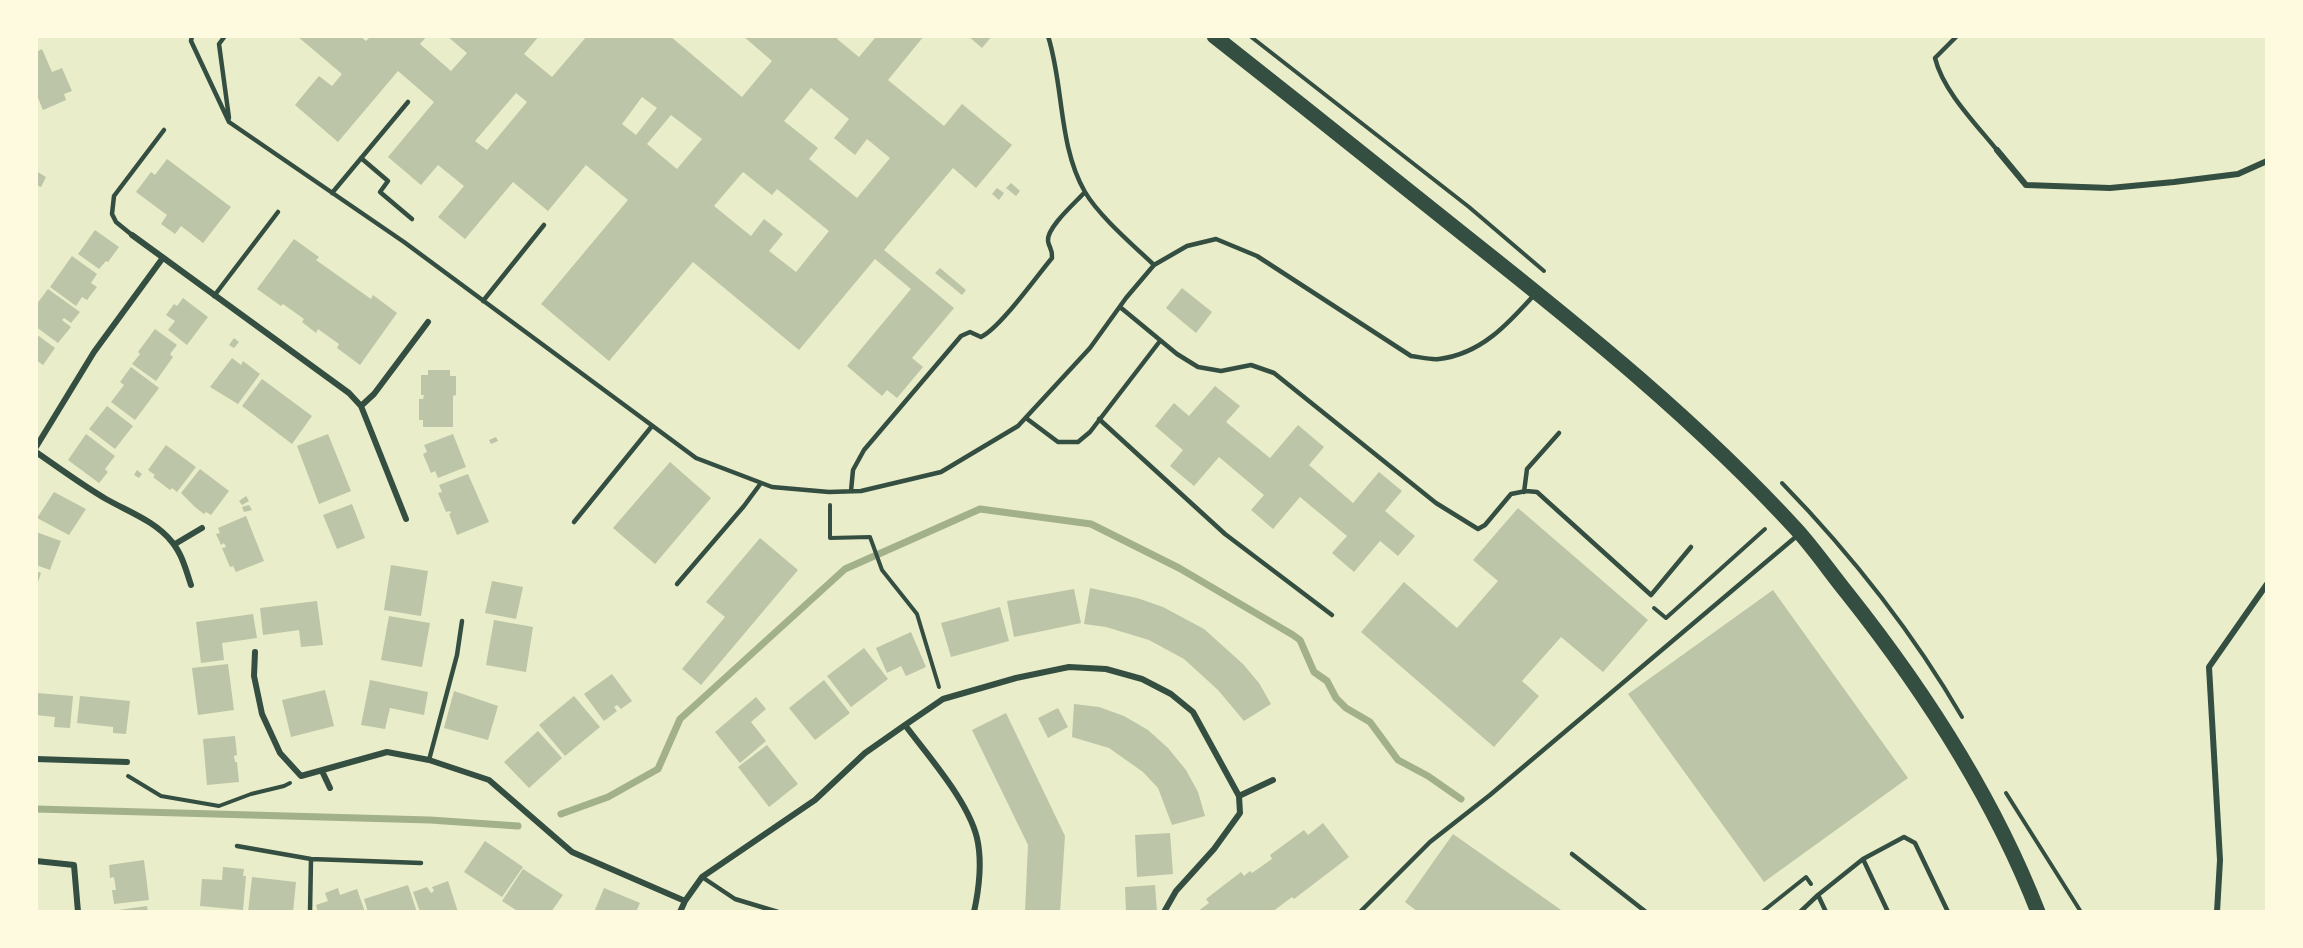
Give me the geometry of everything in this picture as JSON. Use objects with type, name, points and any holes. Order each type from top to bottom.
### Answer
[{"type":"main road","points":[[1214,36],[1587,333],[1696,430],[1800,533],[1883,639],[1950,737],[1995,819],[2038,912]]},
{"type":"street","points":[[1997,150],[2026,185],[2068,187],[2110,188],[2238,174],[2267,161]]},
{"type":"street","points":[[132,234],[349,393],[361,406],[406,519]]},
{"type":"street","points":[[36,447],[94,352],[162,258]]},
{"type":"street","points":[[361,406],[374,394],[428,322]]},
{"type":"street","points":[[36,452],[105,499],[150,522],[175,544],[190,585]]},
{"type":"street","points":[[175,544],[202,528]]},
{"type":"street","points":[[2217,912],[2220,860],[2209,667],[2267,584]]},
{"type":"street","points":[[255,652],[254,676],[262,714],[280,753],[301,776],[387,752],[429,760],[489,780],[572,852],[685,901]]},
{"type":"street","points":[[680,912],[702,877],[815,800],[865,753],[943,699],[1016,678],[1069,667],[1106,669],[1142,679],[1171,694],[1193,712],[1239,796],[1240,813],[1214,849],[1176,891],[1164,912]]},
{"type":"street","points":[[905,725],[963,804],[978,841],[980,880],[974,912]]},
{"type":"street","points":[[36,759],[127,762]]},
{"type":"street","points":[[322,771],[330,788]]},
{"type":"street","points":[[1239,796],[1273,780]]},
{"type":"street","points":[[36,861],[74,865],[78,912]]},
{"type":"lane","points":[[192,36],[191,41],[229,122],[404,242],[696,458],[772,487],[829,492],[861,491],[941,472],[1018,426],[1090,348],[1154,265],[1187,246],[1216,239],[1257,256],[1327,299],[1411,356],[1437,359],[1464,354],[1485,343],[1508,324],[1537,292]]},
{"type":"lane","points":[[225,36],[219,44],[229,122]]},
{"type":"lane","points":[[1048,36],[1069,149],[1085,192],[1154,265]]},
{"type":"lane","points":[[1956,36],[1935,58],[1938,69],[1962,107],[1997,150]]},
{"type":"lane","points":[[332,193],[408,102]]},
{"type":"lane","points":[[132,234],[116,222],[112,214],[114,196],[164,130]]},
{"type":"lane","points":[[361,158],[388,181],[380,192],[412,219]]},
{"type":"lane","points":[[851,491],[854,470],[864,450],[961,336],[970,332],[981,337],[988,333],[1017,300],[1052,258],[1053,250],[1047,242],[1048,231],[1085,192]]},
{"type":"lane","points":[[214,296],[278,212]]},
{"type":"lane","points":[[483,301],[544,225]]},
{"type":"lane","points":[[1120,308],[1160,341],[1198,367],[1221,371],[1251,365],[1274,373],[1436,503],[1478,529],[1485,525],[1511,494],[1537,492],[1651,595],[1691,547]]},
{"type":"lane","points":[[1026,418],[1058,442],[1078,442],[1099,419],[1160,341]]},
{"type":"lane","points":[[1099,419],[1225,534],[1332,615]]},
{"type":"lane","points":[[574,522],[652,426]]},
{"type":"lane","points":[[1524,492],[1527,468],[1558,434]]},
{"type":"lane","points":[[676,584],[744,506],[761,483]]},
{"type":"lane","points":[[1360,912],[1430,842],[1490,795],[1800,533]]},
{"type":"lane","points":[[429,760],[457,655],[462,621]]},
{"type":"lane","points":[[1800,912],[1863,859],[1904,837],[1915,843],[1948,912]]},
{"type":"lane","points":[[237,846],[311,859],[421,863]]},
{"type":"lane","points":[[1572,854],[1646,912]]},
{"type":"lane","points":[[310,912],[311,859]]},
{"type":"lane","points":[[1863,859],[1888,912]]},
{"type":"lane","points":[[702,877],[735,899],[778,912]]},
{"type":"lane","points":[[1818,895],[1826,912]]},
{"type":"path","points":[[829,492],[830,538],[870,537],[882,570],[917,614],[943,699]]},
{"type":"path","points":[[1654,608],[1666,618],[1765,529]]},
{"type":"path","points":[[127,762],[124,774],[161,796],[219,806],[251,794],[284,786],[301,776]]},
{"type":"path","points":[[1762,912],[1806,877],[1818,895]]},
{"type":"building","points":[[297,36],[360,36],[366,41],[371,36],[427,36],[420,44],[451,71],[467,53],[447,36],[539,36],[524,54],[552,77],[587,36],[670,36],[742,97],[772,61],[743,36],[840,36],[837,39],[859,57],[875,38],[873,36],[924,36],[888,80],[944,126],[962,104],[1012,145],[976,188],[953,168],[884,250],[954,308],[912,358],[923,367],[897,398],[887,390],[882,396],[847,366],[911,289],[875,259],[799,350],[693,262],[609,361],[541,304],[628,200],[586,165],[548,211],[513,182],[465,239],[438,217],[464,186],[438,165],[421,185],[388,157],[434,102],[398,71],[338,142],[295,105],[319,76],[332,86],[342,74]],"holes":[[[811,88],[849,119],[834,138],[855,155],[867,139],[890,158],[857,198],[809,159],[818,148],[784,121]],[[516,93],[527,102],[487,150],[475,141]],[[642,97],[657,108],[636,135],[622,124]],[[671,115],[702,139],[677,169],[647,144]],[[743,172],[772,195],[777,189],[829,231],[796,272],[769,251],[783,234],[764,219],[751,236],[714,206]]]},
{"type":"building","points":[[968,36],[992,36],[982,48]]},
{"type":"building","points":[[42,49],[52,72],[62,68],[72,91],[64,94],[66,100],[43,110],[36,93],[36,52]]},
{"type":"building","points":[[167,159],[231,207],[203,243],[181,226],[175,234],[161,224],[167,215],[136,192],[151,172],[155,175]]},
{"type":"building","points":[[36,171],[46,177],[41,187],[36,185]]},
{"type":"building","points":[[1011,183],[1020,191],[1016,196],[1006,188]]},
{"type":"building","points":[[997,188],[1004,193],[999,200],[992,194]]},
{"type":"building","points":[[95,230],[119,247],[108,262],[106,261],[99,269],[78,254]]},
{"type":"building","points":[[294,239],[319,257],[316,260],[371,299],[373,295],[397,313],[360,365],[337,348],[339,344],[318,329],[316,333],[302,322],[304,319],[257,289]]},
{"type":"building","points":[[72,256],[97,274],[91,283],[97,287],[87,300],[82,297],[76,306],[50,287]]},
{"type":"building","points":[[940,268],[966,290],[962,295],[935,273]]},
{"type":"building","points":[[1182,288],[1212,312],[1196,333],[1166,308]]},
{"type":"building","points":[[48,289],[80,312],[71,323],[64,318],[62,320],[71,327],[58,343],[36,327],[36,305]]},
{"type":"building","points":[[183,298],[208,317],[187,345],[168,330],[175,321],[166,315],[174,304],[177,306]]},
{"type":"building","points":[[155,329],[177,345],[170,354],[173,357],[156,381],[132,364]]},
{"type":"building","points":[[36,334],[55,348],[43,365],[36,360]]},
{"type":"building","points":[[234,338],[239,342],[234,348],[229,345]]},
{"type":"building","points":[[232,358],[241,365],[243,361],[260,374],[238,404],[210,387]]},
{"type":"building","points":[[131,367],[159,388],[135,420],[111,402],[124,385],[120,382]]},
{"type":"building","points":[[428,370],[450,370],[450,376],[456,376],[456,395],[453,396],[453,427],[423,427],[423,420],[419,420],[419,399],[423,399],[424,395],[421,395],[421,375],[428,375]]},
{"type":"building","points":[[262,379],[312,416],[292,444],[242,406]]},
{"type":"building","points":[[1215,386],[1240,406],[1226,422],[1270,458],[1298,425],[1324,447],[1309,465],[1353,503],[1379,472],[1402,491],[1385,511],[1415,536],[1398,556],[1380,541],[1354,572],[1332,553],[1347,536],[1300,497],[1273,529],[1251,510],[1264,495],[1219,457],[1194,486],[1170,466],[1183,450],[1155,426],[1174,403],[1189,416]]},
{"type":"building","points":[[107,406],[133,426],[115,449],[89,429]]},
{"type":"building","points":[[86,434],[115,456],[105,469],[108,472],[99,483],[68,460]]},
{"type":"building","points":[[328,434],[351,491],[319,504],[297,446]]},
{"type":"building","points":[[453,434],[466,467],[438,478],[435,471],[431,473],[423,454],[427,452],[424,445]]},
{"type":"building","points":[[496,437],[498,441],[491,444],[489,440]]},
{"type":"building","points":[[166,445],[196,467],[177,492],[172,488],[170,490],[153,477],[155,475],[148,470]]},
{"type":"building","points":[[670,462],[711,498],[655,564],[613,528]]},
{"type":"building","points":[[200,469],[229,491],[211,515],[206,512],[204,514],[181,493]]},
{"type":"building","points":[[137,470],[142,474],[139,478],[134,475]]},
{"type":"building","points":[[468,474],[489,522],[457,535],[449,514],[451,513],[446,512],[438,493],[442,492],[439,485]]},
{"type":"building","points":[[54,492],[86,509],[69,535],[37,518]]},
{"type":"building","points":[[246,496],[249,501],[242,505],[239,501]]},
{"type":"building","points":[[352,504],[365,538],[337,549],[323,515]]},
{"type":"building","points":[[249,505],[252,510],[244,512],[242,507]]},
{"type":"building","points":[[1518,508],[1648,620],[1603,672],[1561,637],[1522,681],[1539,696],[1494,747],[1361,632],[1404,582],[1457,628],[1498,581],[1473,560]]},
{"type":"building","points":[[246,516],[264,561],[236,572],[233,566],[230,567],[222,548],[226,547],[224,543],[221,545],[216,534],[220,533],[218,528]]},
{"type":"building","points":[[36,532],[61,541],[50,570],[36,565]]},
{"type":"building","points":[[760,538],[798,570],[701,685],[682,669],[725,617],[706,602]]},
{"type":"building","points":[[391,565],[428,571],[421,616],[384,610]]},
{"type":"building","points":[[36,571],[41,573],[36,588]]},
{"type":"building","points":[[492,581],[523,587],[516,619],[485,613]]},
{"type":"building","points":[[1090,588],[1137,598],[1163,607],[1204,629],[1243,664],[1259,683],[1271,704],[1244,721],[1218,690],[1184,659],[1149,640],[1106,627],[1084,624]]},
{"type":"building","points":[[1074,589],[1081,623],[1014,637],[1007,601]]},
{"type":"building","points":[[1773,590],[1908,778],[1764,882],[1628,694]]},
{"type":"building","points":[[317,601],[323,645],[301,647],[299,630],[263,635],[260,608]]},
{"type":"building","points":[[1000,607],[1009,641],[951,657],[941,623]]},
{"type":"building","points":[[253,614],[257,638],[222,643],[224,660],[201,663],[196,622]]},
{"type":"building","points":[[389,616],[430,623],[422,667],[381,660]]},
{"type":"building","points":[[494,620],[533,627],[526,672],[486,665]]},
{"type":"building","points":[[911,632],[926,667],[906,676],[901,666],[887,673],[876,648]]},
{"type":"building","points":[[864,648],[888,679],[851,707],[827,676]]},
{"type":"building","points":[[228,664],[234,710],[198,715],[192,668]]},
{"type":"building","points":[[612,674],[632,701],[621,709],[617,705],[614,707],[617,711],[604,721],[584,694]]},
{"type":"building","points":[[370,680],[428,692],[424,715],[390,708],[385,729],[361,725]]},
{"type":"building","points":[[824,680],[850,713],[815,740],[789,708]]},
{"type":"building","points":[[325,690],[334,726],[291,737],[282,700]]},
{"type":"building","points":[[454,691],[498,706],[488,740],[444,728]]},
{"type":"building","points":[[37,693],[73,696],[70,728],[54,727],[55,717],[36,715]]},
{"type":"building","points":[[80,696],[130,701],[126,734],[113,733],[113,727],[77,723]]},
{"type":"building","points":[[574,696],[600,727],[565,756],[539,725]]},
{"type":"building","points":[[756,697],[766,709],[751,722],[766,741],[740,763],[715,732]]},
{"type":"building","points":[[1074,704],[1099,707],[1124,716],[1148,730],[1168,748],[1186,770],[1198,792],[1205,816],[1172,825],[1158,788],[1143,772],[1109,748],[1072,737]]},
{"type":"building","points":[[1058,708],[1068,727],[1048,738],[1038,718]]},
{"type":"building","points":[[1006,713],[1065,836],[1060,912],[1025,912],[1028,845],[972,730]]},
{"type":"building","points":[[538,731],[562,758],[529,788],[504,762]]},
{"type":"building","points":[[235,736],[237,755],[234,756],[237,762],[239,782],[207,785],[203,739]]},
{"type":"building","points":[[767,745],[798,784],[769,807],[738,767]]},
{"type":"building","points":[[1323,823],[1349,857],[1294,899],[1292,897],[1272,912],[1197,912],[1209,903],[1206,899],[1241,872],[1244,876],[1250,871],[1252,873],[1272,859],[1270,855],[1304,830],[1308,835]]},
{"type":"building","points":[[1170,833],[1173,874],[1137,877],[1135,835]]},
{"type":"building","points":[[1453,834],[1564,912],[1418,912],[1405,902]]},
{"type":"building","points":[[485,841],[523,867],[502,897],[464,872]]},
{"type":"building","points":[[144,860],[149,900],[114,904],[112,890],[116,890],[114,877],[110,878],[109,865]]},
{"type":"building","points":[[223,867],[244,869],[243,876],[246,876],[243,910],[200,906],[202,879],[222,880]]},
{"type":"building","points":[[523,869],[563,895],[551,912],[519,912],[502,901]]},
{"type":"building","points":[[252,877],[296,882],[293,912],[248,912]]},
{"type":"building","points":[[448,881],[458,912],[420,912],[413,892],[427,887],[431,893],[434,891],[432,887]]},
{"type":"building","points":[[408,885],[417,912],[368,912],[364,899]]},
{"type":"building","points":[[1155,885],[1157,912],[1126,912],[1125,887]]},
{"type":"building","points":[[338,888],[340,895],[357,889],[365,912],[318,912],[316,905],[328,901],[325,893]]},
{"type":"building","points":[[604,888],[640,903],[636,912],[594,912]]},
{"type":"building","points":[[147,906],[148,912],[118,912],[118,910]]},
{"type":"waterway","points":[[561,814],[608,797],[658,769],[680,719],[845,569],[980,509],[1091,524],[1179,568],[1293,635],[1300,640],[1314,672],[1327,681],[1336,698],[1346,708],[1370,722],[1398,760],[1428,776],[1461,799]]},
{"type":"waterway","points":[[36,809],[430,820],[518,826]]}]
